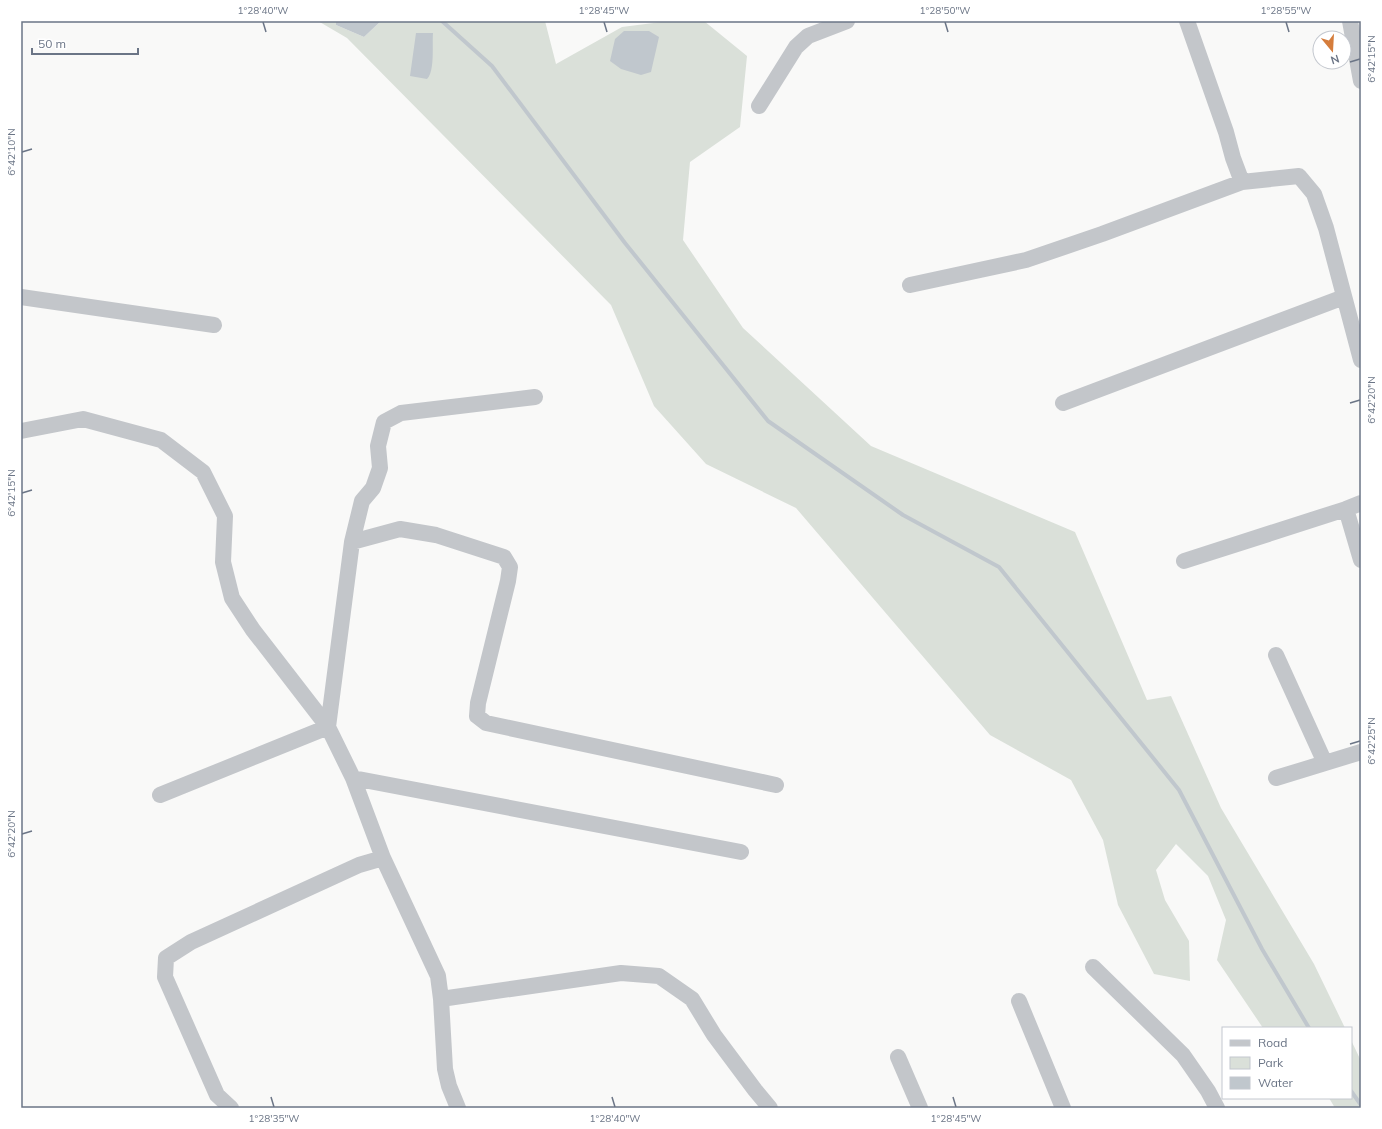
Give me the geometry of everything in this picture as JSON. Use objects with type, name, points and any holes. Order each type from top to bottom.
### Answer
[{"type":"street","points":[[760,106],[796,48],[808,36],[847,21]]},
{"type":"street","points":[[1187,21],[1242,182]]},
{"type":"street","points":[[1350,21],[1361,81]]},
{"type":"street","points":[[910,284],[1026,260],[1102,234],[1242,182],[1299,176],[1314,194],[1326,228],[1361,360]]},
{"type":"street","points":[[21,297],[214,325]]},
{"type":"street","points":[[1063,404],[1344,297]]},
{"type":"street","points":[[328,727],[352,542],[362,501],[373,488],[380,468],[378,446],[384,422],[401,413],[535,397]]},
{"type":"street","points":[[21,431],[24,429],[83,419],[161,440],[203,472],[225,516],[223,562],[232,598],[253,630],[328,727],[353,778],[383,858],[438,976],[441,998],[445,1069],[449,1086],[458,1108]]},
{"type":"street","points":[[1184,561],[1361,503]]},
{"type":"street","points":[[1346,509],[1361,560]]},
{"type":"street","points":[[352,542],[400,529],[436,535],[504,557],[510,567],[508,581],[478,703],[477,716],[486,723],[776,785]]},
{"type":"street","points":[[1276,655],[1325,763]]},
{"type":"street","points":[[160,796],[328,727]]},
{"type":"street","points":[[1276,778],[1361,752]]},
{"type":"street","points":[[353,778],[741,852]]},
{"type":"street","points":[[231,1108],[217,1096],[165,978],[166,958],[191,942],[359,865],[383,858]]},
{"type":"street","points":[[1093,967],[1183,1055],[1208,1091],[1216,1108]]},
{"type":"street","points":[[441,998],[621,973],[659,976],[692,999],[714,1035],[770,1108]]},
{"type":"street","points":[[1019,1001],[1063,1108]]},
{"type":"street","points":[[898,1057],[920,1108]]},
{"type":"green space","points":[[318,21],[336,21],[336,25],[364,37],[381,21],[545,21],[556,64],[622,27],[669,21],[704,21],[747,56],[740,127],[690,162],[683,240],[743,328],[871,446],[1075,532],[1147,700],[1171,696],[1221,808],[1314,964],[1345,1027],[1262,1027],[1217,960],[1226,920],[1208,876],[1176,844],[1156,870],[1165,900],[1189,941],[1190,981],[1154,974],[1118,905],[1103,840],[1071,780],[990,735],[796,508],[706,464],[654,406],[611,305],[347,38]]},
{"type":"green space","points":[[1352,1042],[1361,1061],[1361,1108],[1335,1108],[1330,1099],[1352,1099]]},
{"type":"water","points":[[336,21],[381,21],[364,37],[336,25]]},
{"type":"water","points":[[624,31],[649,31],[659,37],[651,72],[641,75],[621,69],[610,61],[615,39]]},
{"type":"water","points":[[416,33],[433,33],[432,64],[430,75],[427,79],[410,76]]},
{"type":"waterway","points":[[442,21],[492,66],[625,243],[768,421],[903,515],[999,567],[1179,790],[1262,949],[1308,1027]]},
{"type":"waterway","points":[[1352,1092],[1361,1105]]}]
